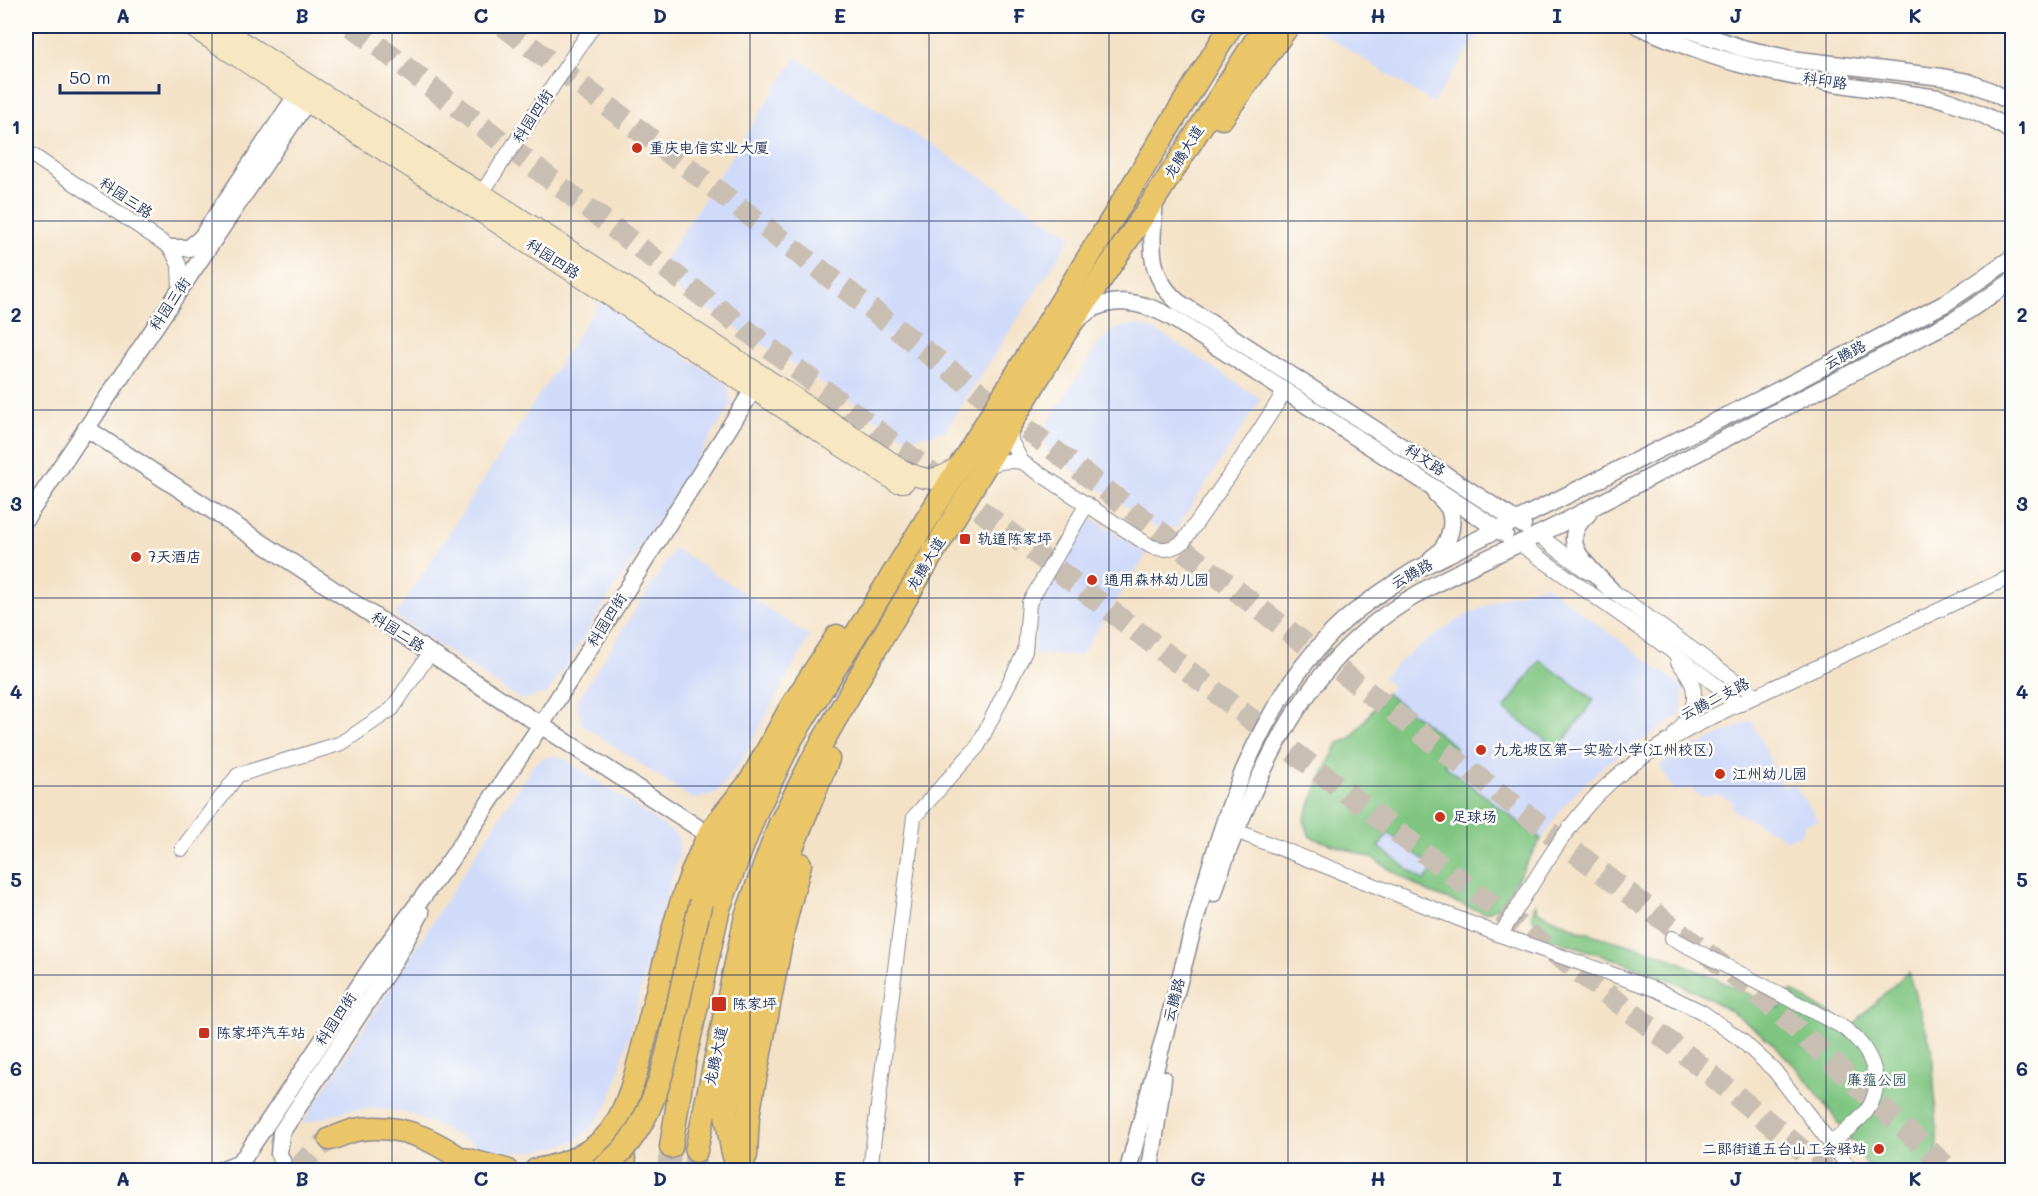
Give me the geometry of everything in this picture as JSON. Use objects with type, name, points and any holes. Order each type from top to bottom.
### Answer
[{"type":"highway","name":"龙腾大道","points":[[671,1147],[685,1058],[719,908],[755,814],[792,738],[1231,26]]},
{"type":"highway","name":"龙腾大道","points":[[696,1151],[746,916],[779,826],[815,755],[873,653],[1065,333],[1156,197],[1265,26]]},
{"type":"highway","points":[[1156,197],[1212,132],[1288,26]]},
{"type":"highway","points":[[598,1170],[609,1164],[633,1137],[652,1103],[667,1056],[701,902],[750,782],[791,707],[835,639],[897,566]]},
{"type":"highway","points":[[744,1167],[732,1149],[726,1114],[766,922],[782,873],[873,653]]},
{"type":"highway","points":[[744,1167],[748,1116],[784,926],[819,781]]},
{"type":"highway","points":[[536,1170],[583,1155],[597,1145],[610,1131],[624,1107],[684,897],[709,835],[750,782]]},
{"type":"highway","points":[[626,1170],[623,1155],[642,1050]]},
{"type":"highway","points":[[330,1139],[359,1129],[390,1127],[415,1133],[468,1164],[506,1170]]},
{"type":"main road","name":"科园四路","points":[[191,26],[305,93],[758,382],[897,482],[904,482],[907,479],[904,471],[917,477],[937,480],[958,467]]},
{"type":"main road","name":"科园四路","points":[[218,26],[305,93]]},
{"type":"street","name":"科园四街","points":[[477,201],[592,26]]},
{"type":"street","name":"科印路","points":[[1638,26],[1699,51],[1788,76],[1939,98],[1985,114],[2013,132]]},
{"type":"street","name":"科印路","points":[[1678,26],[1742,48],[1791,59],[1968,82],[2013,103]]},
{"type":"street","points":[[180,290],[179,265],[171,248],[189,248],[201,238],[305,93]]},
{"type":"street","name":"科园三街","points":[[26,518],[180,290],[305,93]]},
{"type":"street","name":"科园三路","points":[[26,151],[171,248]]},
{"type":"street","name":"科文路","points":[[1156,197],[1152,256],[1155,270],[1167,292],[1179,302],[1538,535],[1756,696]]},
{"type":"street","name":"云腾路","points":[[1150,1170],[1163,1075],[1216,882],[1240,780],[1256,743],[1278,704],[1300,671],[1343,622],[1388,587],[1414,571],[1773,393],[1944,304],[2013,258]]},
{"type":"street","name":"云腾路","points":[[1128,1170],[1206,880],[1229,828],[1260,777],[1294,712],[1316,682],[1356,639],[1379,619],[1419,593],[1601,503],[1956,319],[2013,281]]},
{"type":"street","name":"科文路","points":[[1065,333],[1087,311],[1100,304],[1114,302],[1141,304],[1172,317],[1520,544],[1658,641],[1741,704]]},
{"type":"street","name":"科园四街","points":[[220,1170],[238,1163],[245,1156],[382,950],[449,862],[541,725],[758,382]]},
{"type":"street","points":[[984,468],[1008,460],[1022,462],[1150,546],[1163,551],[1173,549],[1183,542],[1285,391]]},
{"type":"street","points":[[1010,426],[1011,441],[1022,462]]},
{"type":"street","name":"科园二路","points":[[86,428],[709,835]]},
{"type":"street","points":[[1414,571],[1438,555],[1448,539],[1450,530],[1449,510],[1425,482]]},
{"type":"street","points":[[1601,503],[1581,520],[1573,540],[1580,556],[1611,590]]},
{"type":"street","points":[[870,1170],[914,817],[978,746],[1025,651],[1029,603],[1087,504]]},
{"type":"street","name":"云腾二支路","points":[[1500,936],[1569,828],[1583,810],[1614,779],[1666,743],[1756,696],[2013,576]]},
{"type":"street","points":[[1658,641],[1684,669],[1695,691],[1691,713],[1666,743]]},
{"type":"street","points":[[182,849],[238,775],[342,743],[392,709],[430,653]]},
{"type":"street","points":[[1229,828],[1500,936],[1657,990],[1702,1012],[1740,1038],[1774,1070],[1851,1170]]},
{"type":"street","name":"科园四街","points":[[286,1170],[279,1154],[281,1133],[395,960],[449,862]]},
{"type":"street","points":[[1672,938],[1839,1025],[1860,1041],[1873,1066],[1876,1092],[1866,1112],[1831,1143]]},
{"type":"shaded area","points":[[1311,26],[1484,26],[1433,103]]},
{"type":"shaded area","points":[[796,57],[1072,236],[945,431],[908,439],[655,275]]},
{"type":"shaded area","points":[[600,301],[727,384],[732,404],[548,693],[520,700],[395,616]]},
{"type":"shaded area","points":[[1135,325],[1150,328],[1164,335],[1261,399],[1177,528],[1158,529],[1048,453],[1043,429],[1099,343],[1121,327]]},
{"type":"shaded area","name":"通用森林幼儿园","points":[[1092,518],[1147,554],[1081,655],[1034,655],[1037,605]]},
{"type":"shaded area","points":[[675,548],[810,636],[740,764],[716,793],[694,800],[581,724],[576,702]]},
{"type":"shaded area","name":"九龙坡区第一实验小学(江州校区)","points":[[1545,585],[1684,688],[1681,715],[1605,765],[1583,785],[1562,808],[1501,906],[1485,913],[1427,892],[1372,858],[1310,837],[1304,820],[1320,781],[1338,743],[1351,738],[1392,686],[1383,677],[1406,656],[1454,622],[1499,599]]},
{"type":"shaded area","name":"江州幼儿园","points":[[1752,720],[1783,788],[1794,784],[1819,821],[1807,823],[1801,834],[1788,840],[1731,809],[1734,802],[1717,794],[1700,797],[1691,788],[1675,792],[1659,765]]},
{"type":"shaded area","points":[[550,756],[562,757],[673,832],[678,837],[680,847],[617,1081],[609,1103],[601,1115],[592,1127],[578,1139],[536,1151],[520,1152],[487,1150],[411,1114],[380,1108],[350,1110],[302,1124],[532,767],[541,759]]},
{"type":"green space","points":[[1540,660],[1594,700],[1558,749],[1504,709]]},
{"type":"green space","points":[[1386,693],[1456,747],[1444,765],[1541,839],[1501,906],[1485,913],[1427,892],[1372,858],[1310,837],[1304,820],[1320,781],[1338,743],[1351,738]],"holes":[[[1388,833],[1434,868],[1424,881],[1379,847]]]},
{"type":"green space","name":"廉蕴公园","points":[[1535,902],[1537,911],[1580,931],[1661,954],[1780,1008],[1791,991],[1854,1027],[1861,1016],[1908,972],[1932,1049],[1937,1132],[1936,1170],[1871,1170],[1812,1087],[1790,1061],[1763,1036],[1735,1014],[1674,982],[1609,957],[1541,936],[1532,916]]},
{"type":"tunnel","points":[[352,26],[1693,1060],[1826,1170]]},
{"type":"tunnel","points":[[504,26],[1754,990],[1950,1170]]},
{"type":"tunnel","points":[[297,1170],[313,1152],[330,1139]]},
{"type":"tunnel","points":[[668,1170],[671,1147]]},
{"type":"tunnel","points":[[694,1170],[696,1151]]},
{"type":"place","name":"重庆电信实业大厦","points":[[637,148]]},
{"type":"place","name":"轨道陈家坪","points":[[965,539]]},
{"type":"place","name":"7天酒店","points":[[136,557]]},
{"type":"place","name":"通用森林幼儿园","points":[[1092,580]]},
{"type":"place","name":"九龙坡区第一实验小学(江州校区)","points":[[1481,750]]},
{"type":"place","name":"江州幼儿园","points":[[1720,774]]},
{"type":"place","name":"足球场","points":[[1440,817]]},
{"type":"place","name":"陈家坪","points":[[719,1004]]},
{"type":"place","name":"陈家坪汽车站","points":[[204,1033]]},
{"type":"place","name":"二郎街道五台山工会驿站","points":[[1879,1149]]}]
